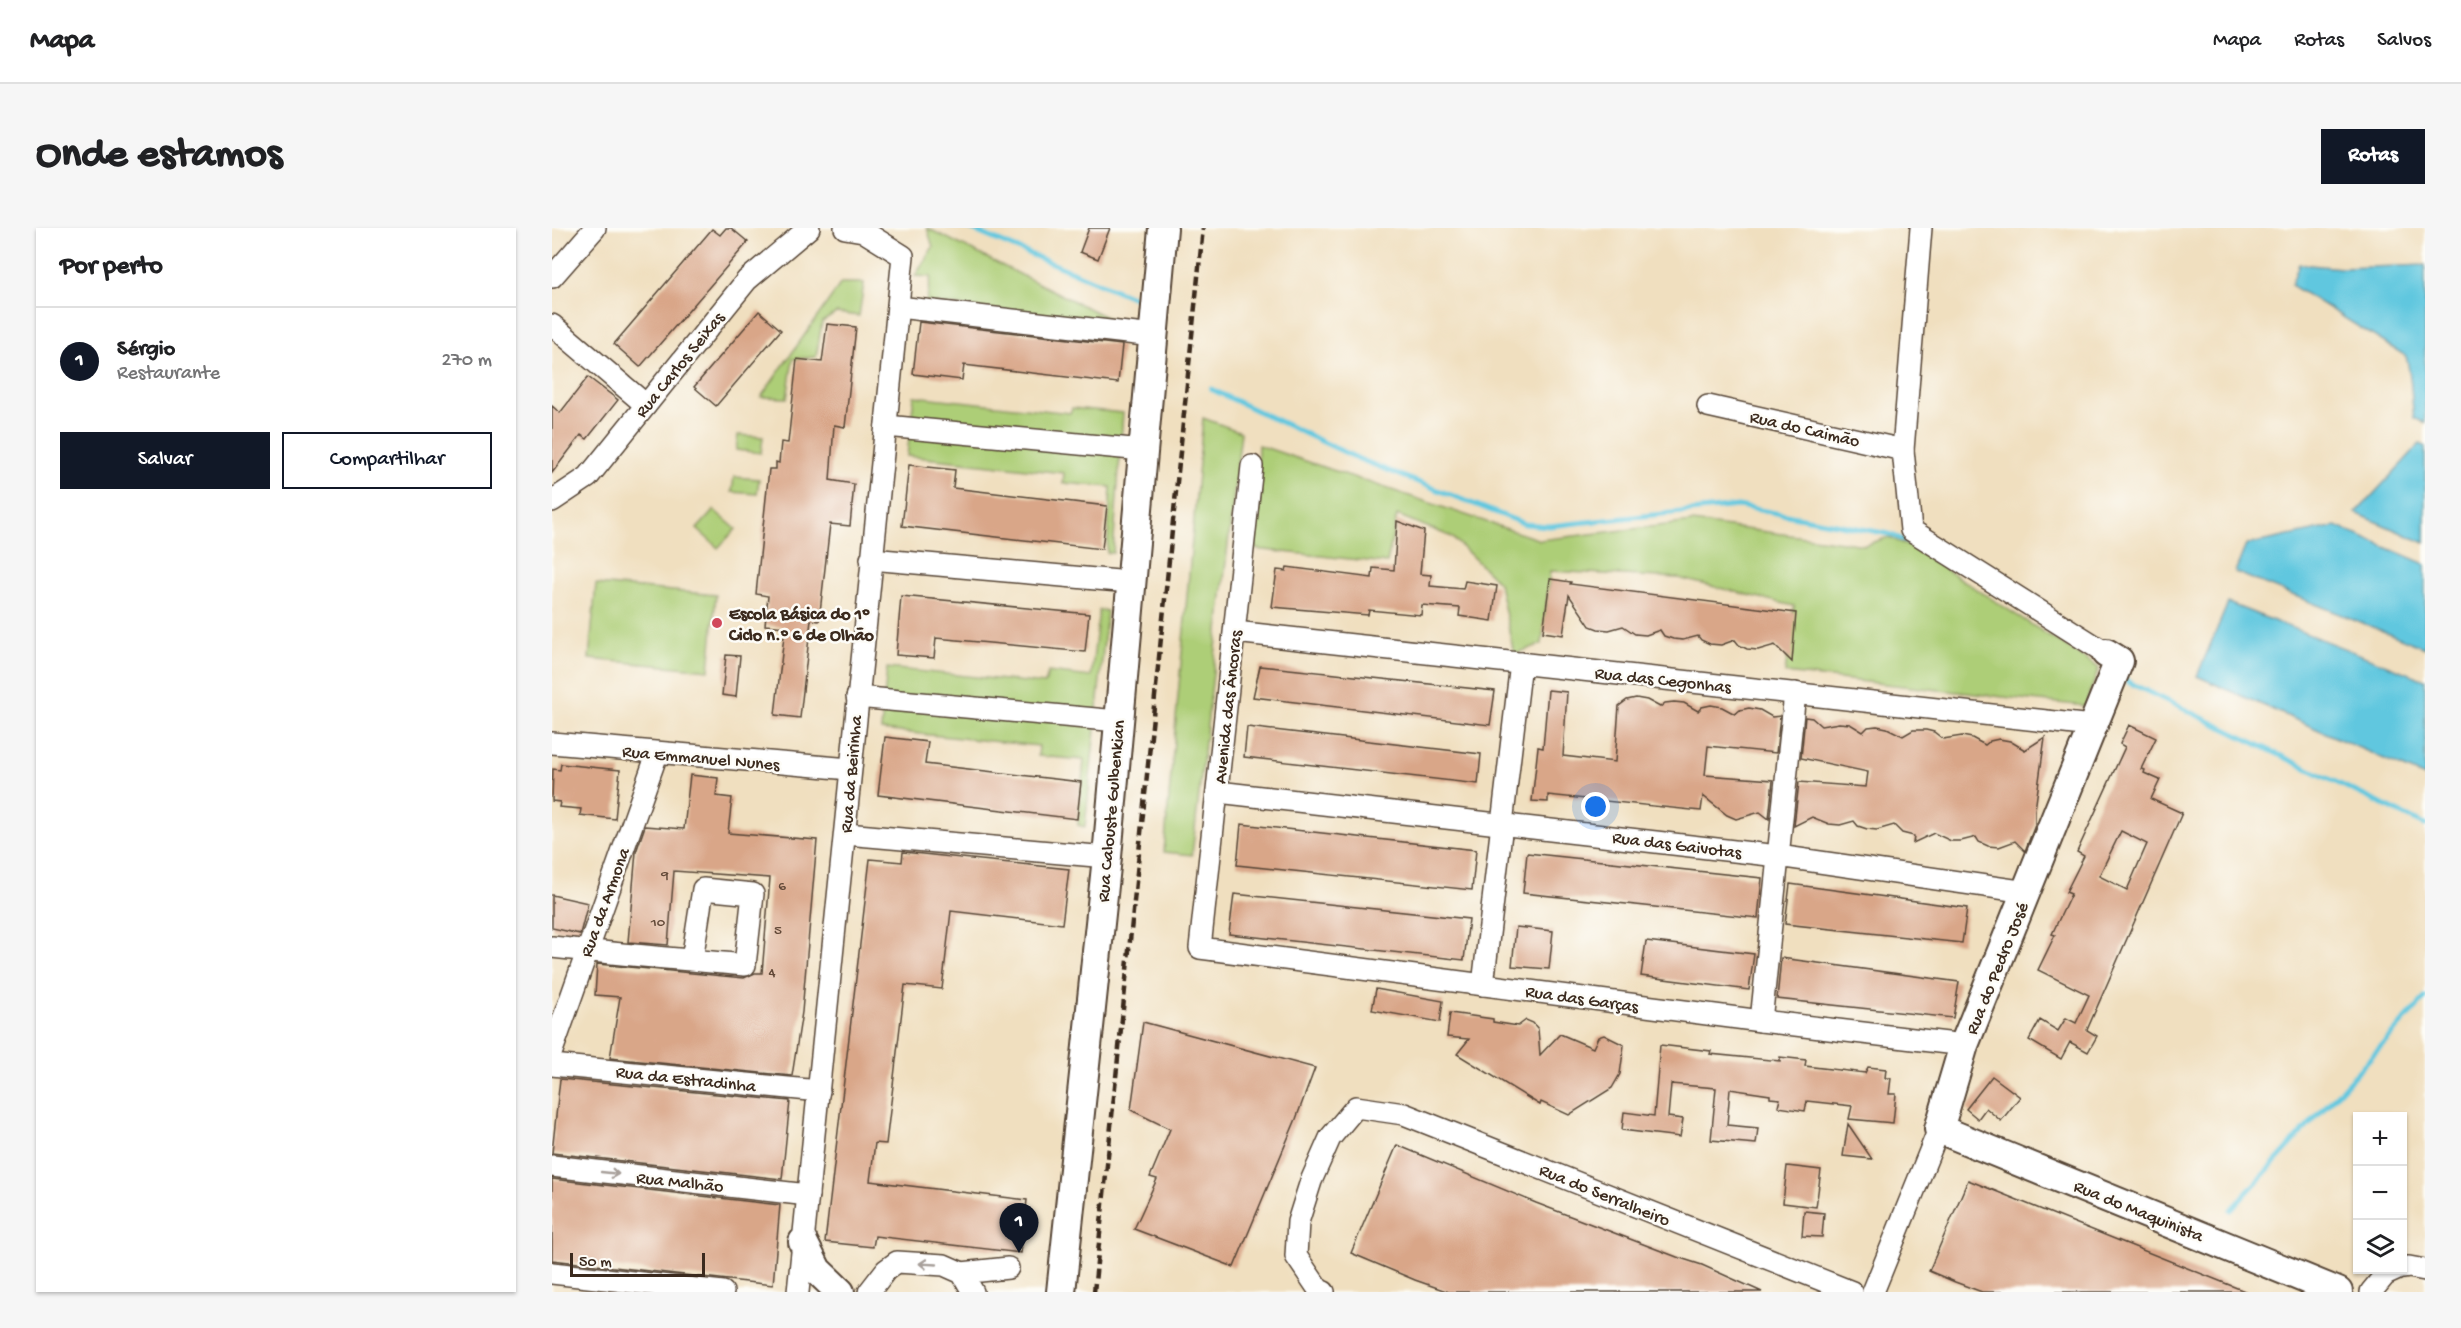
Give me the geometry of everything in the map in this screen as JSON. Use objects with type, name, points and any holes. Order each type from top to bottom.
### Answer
[{"type":"street","points":[[552,278],[595,228]]},
{"type":"street","name":"Rua Carlos Seixas","points":[[552,501],[588,477],[747,280],[809,228]]},
{"type":"street","name":"Rua da Beirinha","points":[[798,1292],[903,256],[863,231],[845,228]]},
{"type":"street","name":"Rua Calouste Gulbenkian","points":[[1058,1286],[1107,857],[1163,228]]},
{"type":"street","points":[[1921,228],[1903,450],[1911,530],[2111,660]]},
{"type":"street","points":[[898,307],[1154,333]]},
{"type":"street","points":[[552,325],[646,405]]},
{"type":"street","name":"Rua do Caimão","points":[[1708,406],[1903,450]]},
{"type":"street","points":[[886,426],[1143,450]]},
{"type":"street","name":"Avenida das Âncoras","points":[[1200,948],[1252,466]]},
{"type":"street","points":[[871,559],[1130,582]]},
{"type":"street","name":"Rua das Cegonhas","points":[[1235,632],[2092,726]]},
{"type":"street","name":"Rua do Pedro José","points":[[1873,1292],[1939,1130],[1964,1045],[2105,693],[2111,660]]},
{"type":"street","points":[[1484,985],[1521,663]]},
{"type":"street","points":[[1761,1022],[1795,693]]},
{"type":"street","points":[[857,697],[1118,721]]},
{"type":"street","name":"Rua Emmanuel Nunes","points":[[552,743],[657,754],[850,769]]},
{"type":"street","name":"Rua da Armona","points":[[552,1051],[657,754]]},
{"type":"street","name":"Rua das Gaivotas","points":[[1218,792],[1778,856],[2027,892]]},
{"type":"street","points":[[846,834],[1107,857]]},
{"type":"street","points":[[552,947],[692,960]]},
{"type":"street","name":"Rua das Garças","points":[[1200,948],[1761,1022],[1964,1045]]},
{"type":"street","name":"Rua da Estradinha","points":[[552,1065],[819,1091]]},
{"type":"street","name":"Rua do Serralheiro","points":[[1324,1292],[1319,1290],[1296,1256],[1298,1222],[1311,1181],[1330,1138],[1356,1107],[1404,1114],[1852,1292]]},
{"type":"street","name":"Rua do Maquinista","points":[[1939,1130],[2338,1292]]},
{"type":"street","name":"Rua Malhão","points":[[552,1166],[808,1195]]},
{"type":"street","points":[[803,1242],[817,1270],[840,1292]]},
{"type":"street","points":[[869,1292],[886,1270],[897,1262],[944,1265],[962,1273],[1008,1268]]},
{"type":"street","points":[[2407,1267],[2425,1270]]},
{"type":"street","points":[[962,1273],[973,1292]]},
{"type":"street","points":[[552,1274],[723,1292]]},
{"type":"street","points":[[2371,1292],[2387,1274]]},
{"type":"street","points":[[809,1292],[817,1290],[832,1292]]},
{"type":"green space","points":[[927,228],[1122,325],[926,302],[931,277],[915,276],[933,247]]},
{"type":"green space","points":[[841,283],[864,283],[859,316],[836,313],[822,322],[816,357],[793,359],[787,398],[761,397]]},
{"type":"green space","points":[[914,396],[1070,413],[1072,408],[1123,413],[1113,553],[1107,553],[1111,487],[1063,483],[1064,473],[907,456]]},
{"type":"green space","points":[[1203,418],[1241,432],[1192,855],[1164,852]]},
{"type":"green space","points":[[738,435],[763,437],[761,453],[736,450]]},
{"type":"green space","points":[[1258,445],[1540,540],[1692,522],[1865,545],[1889,537],[1914,549],[2099,668],[2085,706],[1785,673],[1794,606],[1678,578],[1550,571],[1542,644],[1514,654],[1499,583],[1452,537],[1397,515],[1387,563],[1255,549]]},
{"type":"green space","points":[[734,477],[759,479],[757,494],[732,492]]},
{"type":"green space","points":[[714,510],[736,529],[718,548],[697,529]]},
{"type":"green space","points":[[596,584],[716,595],[709,670],[589,659]]},
{"type":"green space","points":[[1099,610],[1107,611],[1085,827],[1078,825],[1084,760],[1038,756],[1039,746],[881,730],[887,668],[1045,684],[1048,672],[1091,677]]},
{"type":"water","points":[[2299,264],[2342,268],[2425,265],[2425,423],[2414,418],[2406,356],[2291,285]]},
{"type":"water","points":[[2420,444],[2425,446],[2425,543],[2356,513]]},
{"type":"water","points":[[2336,526],[2425,564],[2425,648],[2235,572],[2246,545]]},
{"type":"water","points":[[2228,603],[2425,680],[2425,777],[2197,676]]},
{"type":"building","points":[[726,228],[731,228],[748,242],[640,367],[614,344],[712,229],[720,235]]},
{"type":"building","points":[[1089,228],[1110,228],[1098,259],[1080,252]]},
{"type":"building","points":[[759,311],[781,330],[716,406],[694,387]]},
{"type":"building","points":[[919,322],[1122,345],[1118,383],[964,365],[962,380],[913,374]]},
{"type":"building","points":[[827,324],[856,327],[845,427],[834,425],[830,480],[854,484],[850,526],[830,524],[819,621],[811,620],[800,718],[775,715],[785,627],[765,625],[768,596],[756,594],[769,469],[776,469],[776,462],[779,463],[781,442],[788,443],[797,359],[822,362]]},
{"type":"building","points":[[588,377],[618,400],[587,439],[581,435],[552,473],[552,406],[560,413]]},
{"type":"building","points":[[909,465],[955,470],[953,488],[1107,506],[1102,549],[902,526]]},
{"type":"building","points":[[1397,521],[1424,531],[1420,574],[1431,575],[1430,586],[1463,589],[1465,581],[1497,586],[1492,621],[1459,616],[1460,608],[1422,605],[1421,615],[1369,610],[1368,615],[1272,607],[1277,570],[1286,571],[1287,567],[1372,578],[1373,568],[1394,570]]},
{"type":"building","points":[[1550,579],[1571,582],[1570,584],[1796,613],[1792,662],[1775,645],[1758,650],[1747,649],[1735,640],[1721,645],[1710,644],[1698,636],[1683,640],[1673,639],[1664,636],[1660,630],[1646,635],[1635,634],[1623,626],[1609,630],[1598,629],[1590,626],[1569,595],[1563,635],[1543,632]]},
{"type":"building","points":[[901,596],[1089,614],[1085,652],[936,638],[934,658],[896,655]]},
{"type":"building","points":[[726,655],[740,656],[736,697],[722,695]]},
{"type":"building","points":[[1260,666],[1495,691],[1490,725],[1253,697]]},
{"type":"building","points":[[1548,690],[1567,692],[1563,756],[1615,762],[1619,706],[1627,700],[1636,698],[1647,700],[1660,707],[1665,703],[1684,703],[1698,711],[1702,707],[1711,705],[1722,707],[1735,714],[1749,708],[1760,710],[1772,717],[1780,716],[1776,753],[1708,746],[1705,775],[1773,780],[1769,819],[1760,812],[1736,819],[1727,815],[1703,796],[1701,811],[1548,795],[1548,802],[1532,801],[1538,747],[1543,748]]},
{"type":"building","points":[[1805,717],[1812,718],[1821,726],[1850,724],[1863,732],[1868,727],[1877,726],[1903,736],[1913,730],[1926,730],[1934,732],[1943,739],[1962,736],[1985,745],[1999,739],[2010,741],[2025,750],[2045,737],[2035,825],[2025,851],[2015,841],[1999,847],[1988,846],[1979,842],[1976,837],[1951,841],[1934,833],[1913,843],[1914,836],[1902,833],[1894,825],[1877,830],[1858,826],[1854,821],[1840,825],[1829,824],[1812,817],[1794,826],[1799,782],[1866,787],[1868,772],[1801,758]]},
{"type":"building","points":[[2129,725],[2156,738],[2141,769],[2145,770],[2144,773],[2160,780],[2151,799],[2182,813],[2087,1030],[2097,1036],[2088,1052],[2070,1042],[2061,1059],[2029,1040],[2040,1020],[2058,1031],[2066,1018],[2076,1023],[2089,995],[2038,970],[2071,894],[2066,892],[2084,856],[2077,852],[2125,747],[2120,744]],"holes":[[[2121,831],[2147,844],[2127,890],[2099,876]]]},
{"type":"building","points":[[1247,727],[1481,754],[1478,784],[1244,757]]},
{"type":"building","points":[[885,737],[928,742],[925,764],[1081,782],[1077,819],[878,795]]},
{"type":"building","points":[[561,764],[620,770],[615,819],[580,815],[581,809],[559,807],[560,802],[552,801],[553,769],[560,770]]},
{"type":"building","points":[[690,775],[718,778],[716,796],[732,798],[728,833],[817,840],[802,1012],[792,1076],[610,1058],[620,997],[595,995],[597,964],[744,978],[755,973],[762,973],[770,878],[674,871],[668,945],[628,942],[636,852],[645,826],[684,829]]},
{"type":"building","points":[[1241,824],[1476,850],[1472,890],[1237,865]]},
{"type":"building","points":[[903,852],[1069,869],[1062,924],[951,911],[942,989],[905,985],[886,1144],[875,1143],[870,1181],[1027,1200],[1021,1253],[875,1236],[873,1247],[825,1242],[870,859],[902,862]]},
{"type":"building","points":[[1527,853],[1762,878],[1758,918],[1523,893]]},
{"type":"building","points":[[1790,884],[1967,908],[1962,943],[1785,924]]},
{"type":"building","points":[[1234,894],[1469,919],[1464,960],[1229,934]]},
{"type":"building","points":[[552,895],[588,903],[580,934],[552,928]]},
{"type":"building","points":[[1516,927],[1553,931],[1549,969],[1512,966]]},
{"type":"building","points":[[1646,941],[1754,954],[1749,990],[1641,976]]},
{"type":"building","points":[[1781,958],[1959,982],[1953,1018],[1777,999]]},
{"type":"building","points":[[1376,989],[1443,1001],[1440,1022],[1372,1010]]},
{"type":"building","points":[[1450,1013],[1493,1019],[1493,1022],[1518,1026],[1526,1020],[1533,1023],[1538,1029],[1540,1055],[1560,1034],[1593,1048],[1598,1037],[1604,1035],[1624,1045],[1620,1074],[1612,1088],[1569,1115],[1541,1102],[1540,1105],[1457,1054],[1469,1039],[1447,1037]]},
{"type":"building","points":[[1143,1022],[1315,1068],[1234,1267],[1134,1229],[1157,1179],[1150,1177],[1170,1129],[1131,1110]]},
{"type":"building","points":[[1660,1045],[1711,1051],[1710,1054],[1780,1061],[1780,1057],[1806,1060],[1805,1066],[1865,1073],[1868,1067],[1886,1069],[1885,1078],[1891,1078],[1889,1094],[1896,1094],[1893,1123],[1849,1119],[1852,1106],[1807,1101],[1805,1111],[1778,1107],[1780,1099],[1770,1098],[1770,1095],[1730,1089],[1727,1125],[1758,1128],[1756,1144],[1711,1140],[1716,1088],[1671,1084],[1668,1117],[1683,1119],[1680,1137],[1622,1130],[1624,1112],[1654,1116]]},
{"type":"building","points":[[1992,1076],[2020,1097],[2001,1121],[1986,1108],[1978,1119],[1966,1109]]},
{"type":"building","points":[[560,1079],[790,1101],[782,1179],[552,1153]]},
{"type":"building","points":[[1848,1124],[1872,1159],[1843,1156]]},
{"type":"building","points":[[1397,1145],[1536,1203],[1702,1265],[1762,1292],[1449,1292],[1415,1280],[1351,1253]]},
{"type":"building","points":[[1787,1166],[1821,1170],[1816,1207],[1783,1203]]},
{"type":"building","points":[[552,1179],[780,1205],[773,1285],[552,1260]]},
{"type":"building","points":[[1968,1180],[2247,1292],[1982,1292],[1955,1282],[1929,1271]]},
{"type":"building","points":[[1804,1211],[1824,1213],[1822,1237],[1802,1236]]},
{"type":"waterway","points":[[968,228],[1139,300]]},
{"type":"waterway","points":[[1211,389],[1359,459],[1525,524],[1549,526],[1738,506],[1889,534],[1916,545]]},
{"type":"waterway","points":[[2123,678],[2425,825]]},
{"type":"waterway","points":[[2231,1210],[2425,998]]},
{"type":"railway","points":[[1094,1292],[1203,228]]},
{"type":"place","name":"Escola Básica do 1º Ciclo n.º 6 de Olhão","points":[[717,623]]},
{"type":"place","name":"Sérgio","points":[[1019,1253]]}]
